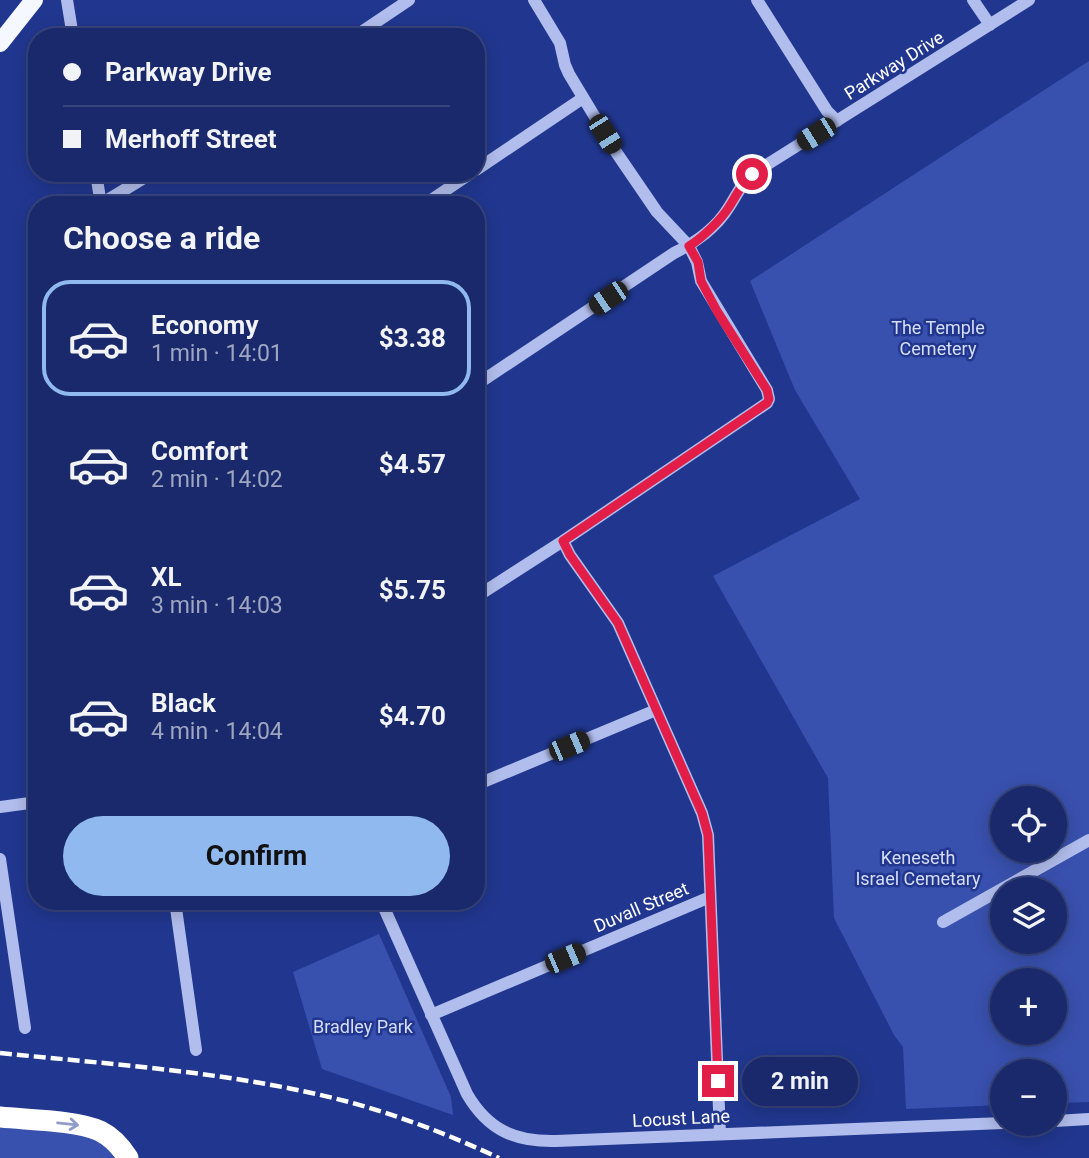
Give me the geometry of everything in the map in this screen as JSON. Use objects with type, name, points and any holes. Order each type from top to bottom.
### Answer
[{"type":"highway","points":[[0,1117],[82,1125],[102,1132],[114,1141],[128,1158]]},
{"type":"main road","points":[[0,43],[34,0]]},
{"type":"street","points":[[66,0],[71,28]]},
{"type":"street","points":[[367,28],[409,0]]},
{"type":"street","points":[[485,591],[767,403],[769,399],[767,390],[701,281],[698,262],[689,246],[657,212],[616,152],[583,99],[565,65],[560,43],[534,0]]},
{"type":"street","points":[[757,0],[827,111],[837,121]]},
{"type":"street","points":[[973,0],[990,25]]},
{"type":"street","name":"Parkway Drive","points":[[485,380],[698,240],[721,218],[740,187],[752,174],[1030,0]]},
{"type":"street","points":[[485,164],[583,99]]},
{"type":"street","points":[[116,196],[138,182]]},
{"type":"street","points":[[437,196],[458,182]]},
{"type":"street","points":[[563,541],[618,623],[702,813],[708,835],[720,1134]]},
{"type":"street","points":[[485,781],[656,710]]},
{"type":"street","points":[[0,807],[28,803]]},
{"type":"street","points":[[943,922],[1089,840]]},
{"type":"street","points":[[0,859],[25,1028]]},
{"type":"street","name":"Duvall Street","points":[[431,1015],[710,897]]},
{"type":"street","points":[[176,910],[196,1050]]},
{"type":"street","name":"Locust Lane","points":[[385,910],[475,1108],[506,1133],[547,1141],[990,1124]]},
{"type":"street","points":[[1067,1120],[1089,1119]]},
{"type":"green space","name":"The Temple Cemetery","points":[[1089,61],[1089,1102],[1067,1103],[1067,1059],[990,1059],[990,1106],[906,1109],[903,1047],[894,1035],[834,918],[828,778],[713,576],[860,499],[795,390],[750,281]]},
{"type":"green space","name":"Bradley Park","points":[[379,934],[451,1097],[453,1115],[322,1069],[293,972]]},
{"type":"green space","points":[[0,1124],[94,1136],[120,1158],[0,1158]]},
{"type":"railway","points":[[0,1053],[219,1076],[306,1092],[406,1120],[499,1158]]},
{"type":"route","points":[[718,1081],[708,835],[702,813],[618,623],[563,541],[767,403],[767,390],[717,311],[701,281],[698,262],[689,246],[721,218],[740,187],[752,174]]},
{"type":"park label","name":"Keneseth Israel Cemetary","points":[[918,867]]}]
